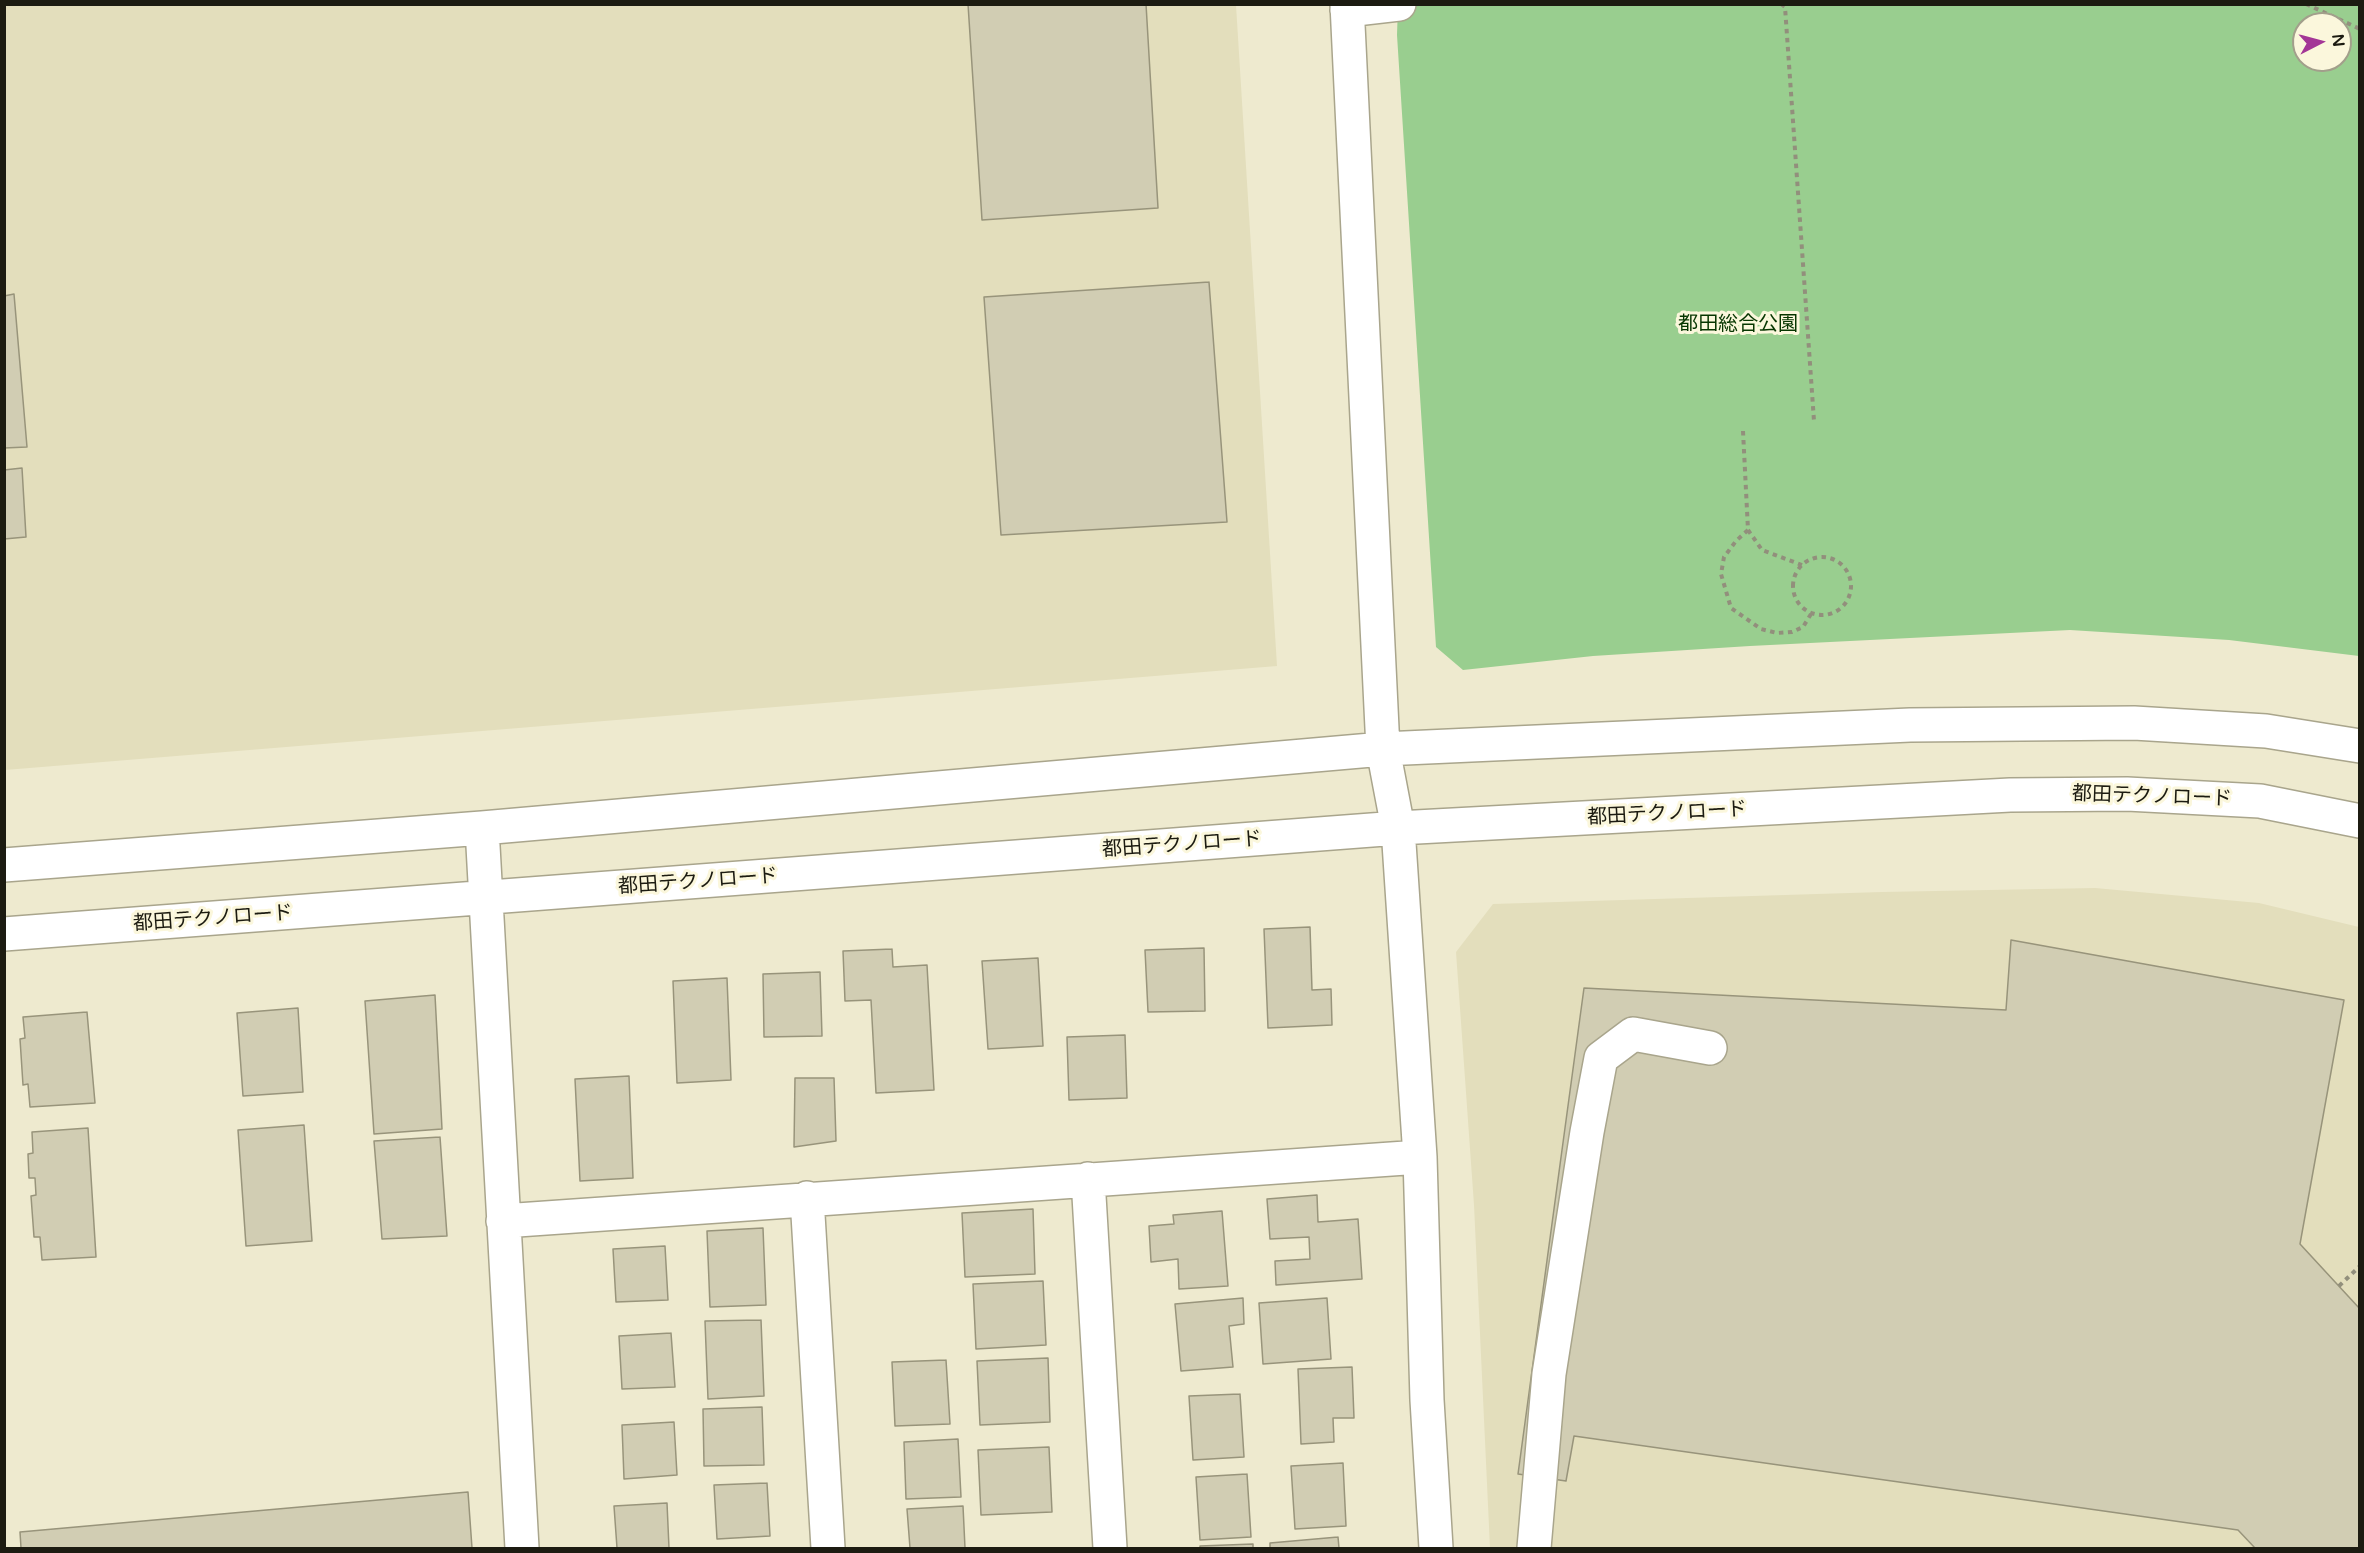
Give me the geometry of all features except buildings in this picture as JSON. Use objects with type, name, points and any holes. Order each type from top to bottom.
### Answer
[{"type":"street","points":[[1399,4],[1347,7],[1383,749],[1398,828],[1420,1157],[1427,1400],[1436,1548]]},
{"type":"street","points":[[4,865],[482,828],[1383,749],[1910,725],[2122,723],[2266,731],[2360,746]]},
{"type":"street","name":"都田テクノロード","points":[[4,934],[1398,828],[2010,795],[2116,794],[2260,801],[2360,821]]},
{"type":"street","points":[[482,828],[522,1548]]},
{"type":"street","points":[[1534,1548],[1549,1374],[1601,1058],[1633,1034],[1710,1047]]},
{"type":"street","points":[[503,1221],[1420,1157]]},
{"type":"street","points":[[1088,1179],[1110,1548]]},
{"type":"street","points":[[807,1198],[828,1548]]},
{"type":"path","points":[[1781,4],[1785,7],[1814,421]]},
{"type":"path","points":[[2306,4],[2360,29]]},
{"type":"path","points":[[1743,431],[1748,530],[1762,550],[1802,566]]},
{"type":"path","points":[[1748,530],[1724,556],[1721,574],[1731,608],[1761,629],[1777,633],[1792,632],[1803,627],[1811,614]]},
{"type":"path","points":[[1828,557],[1844,567],[1852,585],[1846,603],[1830,615],[1811,614],[1803,608],[1794,592],[1793,582],[1802,566],[1809,560],[1828,557]]},
{"type":"path","points":[[2339,1286],[2360,1266]]},
{"type":"shaded area","points":[[5,5],[1236,5],[1277,666],[5,770]]},
{"type":"shaded area","points":[[2095,888],[2259,903],[2359,927],[2359,1548],[1490,1548],[1474,1205],[1456,952],[1493,904]]},
{"type":"green space","name":"都田総合公園","points":[[1398,5],[2359,5],[2359,656],[2229,640],[2070,630],[1593,656],[1463,670],[1436,647],[1397,35]]}]
